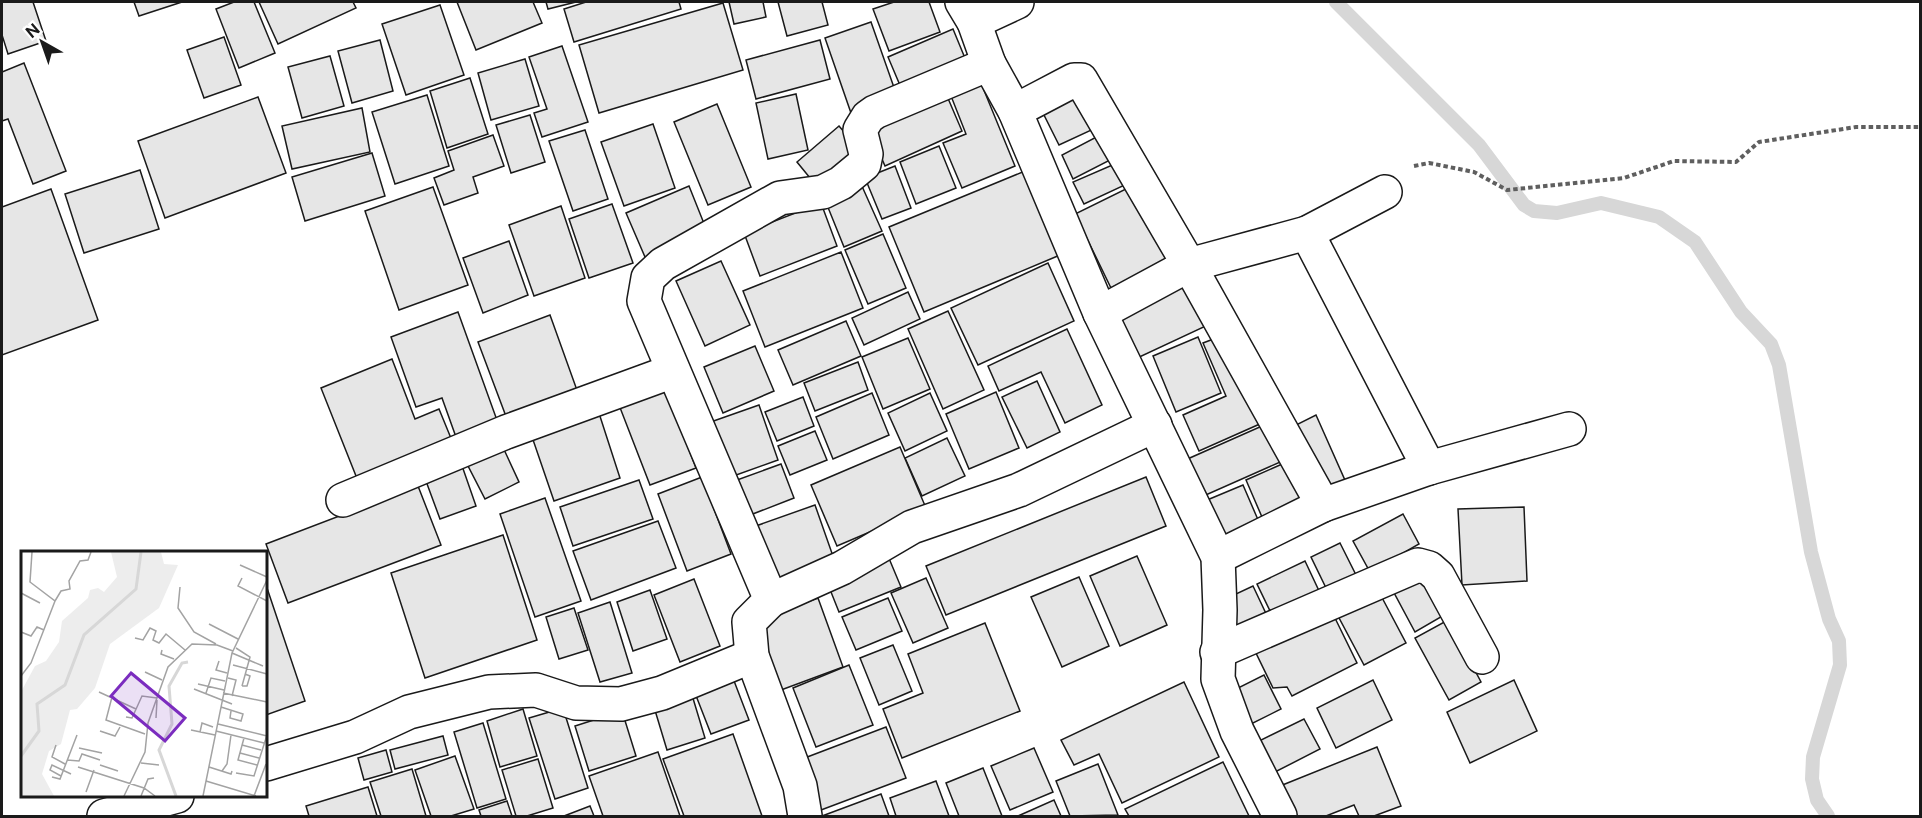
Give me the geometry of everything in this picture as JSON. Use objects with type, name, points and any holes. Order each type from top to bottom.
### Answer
[{"type":"street","points":[[1017,2],[968,12],[989,64],[1015,111],[1100,314],[1218,557],[1220,610],[1218,679],[1237,731],[1280,816]]},
{"type":"street","points":[[771,600],[644,301],[648,278],[663,264],[780,198],[823,192],[841,183],[864,164],[866,154],[860,130],[868,117],[989,64]]},
{"type":"street","points":[[1015,111],[1074,80],[1081,80],[1189,265],[1323,505]]},
{"type":"street","points":[[1100,314],[1189,265],[1307,233],[1385,192]]},
{"type":"street","points":[[1307,233],[1429,468]]},
{"type":"street","points":[[343,500],[506,432],[672,371]]},
{"type":"street","points":[[805,816],[800,786],[752,656],[749,622],[771,600],[842,568],[912,527],[1019,490],[1155,425]]},
{"type":"street","points":[[1218,557],[1323,505],[1429,468],[1569,429]]},
{"type":"street","points":[[1217,652],[1418,565],[1430,568],[1438,576],[1482,657]]},
{"type":"street","points":[[267,764],[355,737],[409,712],[489,692],[536,690],[576,703],[621,704],[662,693],[752,656]]},
{"type":"street","points":[[104,816],[170,797]]},
{"type":"path","points":[[1385,192],[1408,166],[1430,163],[1474,172],[1507,190],[1624,177],[1674,161],[1736,162],[1759,142],[1856,127],[1920,127]]},
{"type":"building","points":[[2,2],[33,2],[46,41],[8,54],[2,35]]},
{"type":"building","points":[[134,2],[182,2],[139,16]]},
{"type":"building","points":[[234,2],[254,2],[275,53],[239,68],[216,9]]},
{"type":"building","points":[[259,2],[353,2],[356,8],[278,44]]},
{"type":"building","points":[[457,2],[533,2],[542,23],[476,50]]},
{"type":"building","points":[[546,2],[576,2],[548,9]]},
{"type":"building","points":[[586,2],[679,2],[681,9],[574,42],[564,9]]},
{"type":"building","points":[[729,2],[763,2],[766,17],[734,24]]},
{"type":"building","points":[[778,2],[822,2],[828,25],[787,36]]},
{"type":"building","points":[[894,2],[929,2],[940,32],[889,51],[873,9]]},
{"type":"building","points":[[723,3],[743,70],[599,113],[579,45]]},
{"type":"building","points":[[440,5],[464,75],[406,95],[382,24]]},
{"type":"building","points":[[871,22],[897,96],[851,113],[825,38]]},
{"type":"building","points":[[953,29],[967,63],[902,90],[888,57]]},
{"type":"building","points":[[224,37],[241,85],[204,98],[187,50]]},
{"type":"building","points":[[380,40],[393,91],[352,103],[338,51]]},
{"type":"building","points":[[820,40],[830,79],[756,99],[746,60]]},
{"type":"building","points":[[562,46],[588,122],[542,137],[534,113],[547,109],[529,57]]},
{"type":"building","points":[[330,56],[344,106],[302,118],[288,67]]},
{"type":"building","points":[[525,59],[539,106],[491,120],[478,73]]},
{"type":"building","points":[[24,63],[66,171],[33,184],[8,119],[2,121],[2,72]]},
{"type":"building","points":[[470,78],[488,134],[447,148],[430,91]]},
{"type":"building","points":[[981,83],[1015,166],[962,188],[943,143],[966,134],[951,96]]},
{"type":"building","points":[[1079,85],[1098,127],[1059,145],[1039,105]]},
{"type":"building","points":[[944,89],[962,131],[885,166],[867,124]]},
{"type":"building","points":[[796,94],[808,150],[768,159],[756,103]]},
{"type":"building","points":[[427,95],[449,166],[395,184],[372,112]]},
{"type":"building","points":[[258,97],[286,173],[165,218],[138,141]]},
{"type":"building","points":[[717,104],[751,187],[708,205],[674,122]]},
{"type":"building","points":[[362,108],[370,152],[292,169],[282,126]]},
{"type":"building","points":[[530,115],[545,162],[511,173],[496,125]]},
{"type":"building","points":[[653,124],[675,188],[624,206],[601,142]]},
{"type":"building","points":[[839,126],[862,153],[819,189],[797,162]]},
{"type":"building","points":[[585,130],[608,199],[573,211],[549,141]]},
{"type":"building","points":[[1104,133],[1116,157],[1073,179],[1062,155]]},
{"type":"building","points":[[493,135],[504,166],[473,177],[478,193],[444,205],[434,178],[454,170],[448,151]]},
{"type":"building","points":[[939,146],[956,188],[916,204],[900,162]]},
{"type":"building","points":[[372,153],[385,196],[305,221],[292,177]]},
{"type":"building","points":[[1117,163],[1127,184],[1084,204],[1073,182]]},
{"type":"building","points":[[895,166],[911,208],[882,219],[865,178]]},
{"type":"building","points":[[140,170],[159,229],[84,253],[65,194]]},
{"type":"building","points":[[1025,171],[1060,255],[924,312],[889,227]]},
{"type":"building","points":[[861,184],[882,231],[844,247],[825,200]]},
{"type":"building","points":[[1136,184],[1172,258],[1111,288],[1075,214]]},
{"type":"building","points":[[689,186],[707,231],[645,257],[626,213]]},
{"type":"building","points":[[433,187],[468,285],[399,310],[365,211]]},
{"type":"building","points":[[51,189],[98,320],[2,355],[2,207]]},
{"type":"building","points":[[821,203],[837,246],[760,276],[744,233]]},
{"type":"building","points":[[612,204],[633,263],[589,278],[569,219]]},
{"type":"building","points":[[561,206],[585,278],[534,296],[509,225]]},
{"type":"building","points":[[883,234],[906,288],[868,304],[845,250]]},
{"type":"building","points":[[509,241],[528,295],[483,313],[463,258]]},
{"type":"building","points":[[841,252],[863,308],[765,347],[743,291]]},
{"type":"building","points":[[721,261],[750,325],[705,346],[676,281]]},
{"type":"building","points":[[1048,263],[1074,321],[978,365],[951,308]]},
{"type":"building","points":[[1185,279],[1208,325],[1133,360],[1112,313]]},
{"type":"building","points":[[908,292],[920,319],[864,345],[852,318]]},
{"type":"building","points":[[948,311],[984,390],[943,409],[908,329]]},
{"type":"building","points":[[458,312],[498,423],[456,437],[442,398],[416,407],[391,337]]},
{"type":"building","points":[[550,315],[578,393],[507,419],[478,342]]},
{"type":"building","points":[[846,321],[861,356],[793,385],[778,350]]},
{"type":"building","points":[[1067,329],[1102,405],[1065,423],[1041,372],[999,391],[988,366]]},
{"type":"building","points":[[1224,335],[1262,423],[1199,451],[1183,415],[1226,396],[1203,343]]},
{"type":"building","points":[[1198,337],[1221,393],[1176,412],[1153,356]]},
{"type":"building","points":[[908,338],[930,389],[883,409],[862,357]]},
{"type":"building","points":[[755,346],[774,391],[723,413],[704,367]]},
{"type":"building","points":[[392,359],[415,419],[439,409],[455,448],[360,486],[321,388]]},
{"type":"building","points":[[858,362],[868,390],[815,411],[804,383]]},
{"type":"building","points":[[1037,381],[1060,432],[1027,448],[1002,397]]},
{"type":"building","points":[[665,387],[696,468],[650,485],[619,405]]},
{"type":"building","points":[[996,392],[1019,448],[969,469],[946,414]]},
{"type":"building","points":[[872,393],[889,435],[833,459],[816,417]]},
{"type":"building","points":[[930,393],[947,431],[905,451],[888,413]]},
{"type":"building","points":[[803,397],[814,426],[777,441],[765,412]]},
{"type":"building","points":[[759,405],[778,460],[725,479],[705,424]]},
{"type":"building","points":[[597,407],[620,478],[554,501],[530,431]]},
{"type":"building","points":[[1316,415],[1348,487],[1322,499],[1290,428]]},
{"type":"building","points":[[1271,422],[1287,459],[1199,498],[1183,461]]},
{"type":"building","points":[[815,431],[827,460],[790,475],[778,446]]},
{"type":"building","points":[[947,438],[965,476],[922,496],[905,458]]},
{"type":"building","points":[[501,443],[519,482],[485,499],[465,460]]},
{"type":"building","points":[[900,447],[926,508],[837,546],[811,485]]},
{"type":"building","points":[[460,460],[476,506],[440,519],[423,473]]},
{"type":"building","points":[[1289,461],[1307,505],[1265,524],[1246,480]]},
{"type":"building","points":[[781,464],[794,498],[740,519],[726,484]]},
{"type":"building","points":[[702,477],[731,554],[687,571],[658,494]]},
{"type":"building","points":[[1146,477],[1166,526],[946,615],[926,566]]},
{"type":"building","points":[[639,480],[653,519],[573,546],[560,507]]},
{"type":"building","points":[[1243,485],[1262,529],[1219,547],[1200,503]]},
{"type":"building","points":[[418,486],[441,545],[288,603],[266,544]]},
{"type":"building","points":[[545,498],[581,601],[535,617],[500,514]]},
{"type":"building","points":[[815,505],[834,559],[772,581],[753,527]]},
{"type":"building","points":[[1524,507],[1527,581],[1462,585],[1458,509]]},
{"type":"building","points":[[1403,514],[1419,544],[1370,572],[1353,541]]},
{"type":"building","points":[[658,521],[676,568],[591,600],[573,551]]},
{"type":"building","points":[[503,535],[537,640],[425,678],[391,573]]},
{"type":"building","points":[[1340,543],[1357,577],[1328,592],[1311,557]]},
{"type":"building","points":[[888,556],[901,587],[839,612],[827,582]]},
{"type":"building","points":[[1137,556],[1167,625],[1120,646],[1090,576]]},
{"type":"building","points":[[1305,561],[1320,593],[1273,617],[1257,584]]},
{"type":"building","points":[[1423,572],[1446,614],[1415,632],[1392,589]]},
{"type":"building","points":[[1079,577],[1109,646],[1062,667],[1031,597]]},
{"type":"building","points":[[926,578],[948,628],[913,643],[891,593]]},
{"type":"building","points":[[694,579],[720,646],[680,662],[654,595]]},
{"type":"building","points":[[1253,586],[1269,620],[1240,634],[1223,600]]},
{"type":"building","points":[[267,588],[305,701],[267,715]]},
{"type":"building","points":[[650,590],[667,639],[633,651],[617,602]]},
{"type":"building","points":[[1379,592],[1406,643],[1364,665],[1337,614]]},
{"type":"building","points":[[818,598],[843,667],[781,690],[755,621]]},
{"type":"building","points":[[888,598],[902,631],[856,650],[842,617]]},
{"type":"building","points":[[610,602],[632,673],[600,682],[578,613]]},
{"type":"building","points":[[574,608],[588,650],[559,659],[546,617]]},
{"type":"building","points":[[1332,612],[1357,663],[1292,696],[1287,687],[1273,688],[1255,651]]},
{"type":"building","points":[[1448,620],[1481,682],[1449,700],[1415,638]]},
{"type":"building","points":[[985,623],[1020,711],[902,758],[883,709],[923,693],[908,654]]},
{"type":"building","points":[[893,645],[912,691],[879,705],[860,658]]},
{"type":"building","points":[[849,665],[873,725],[816,747],[793,688]]},
{"type":"building","points":[[731,673],[749,720],[711,734],[693,688]]},
{"type":"building","points":[[1264,675],[1281,709],[1249,725],[1232,691]]},
{"type":"building","points":[[1373,680],[1392,720],[1336,748],[1317,708]]},
{"type":"building","points":[[1514,680],[1537,731],[1470,763],[1447,712]]},
{"type":"building","points":[[1184,682],[1219,757],[1122,803],[1099,754],[1074,765],[1061,740]]},
{"type":"building","points":[[692,695],[705,738],[667,750],[654,707]]},
{"type":"building","points":[[563,708],[588,788],[555,799],[529,718]]},
{"type":"building","points":[[523,709],[537,756],[500,767],[487,721]]},
{"type":"building","points":[[622,711],[636,756],[589,771],[575,726]]},
{"type":"building","points":[[1304,719],[1320,749],[1275,772],[1259,741]]},
{"type":"building","points":[[483,723],[506,799],[477,808],[454,732]]},
{"type":"building","points":[[886,727],[906,778],[821,810],[802,759]]},
{"type":"building","points":[[733,734],[762,816],[684,816],[663,759]]},
{"type":"building","points":[[443,736],[448,755],[395,769],[390,750]]},
{"type":"building","points":[[1377,747],[1401,806],[1374,816],[1359,816],[1354,805],[1326,816],[1292,816],[1280,786]]},
{"type":"building","points":[[1034,748],[1053,792],[1010,810],[991,766]]},
{"type":"building","points":[[386,750],[392,772],[364,780],[358,758]]},
{"type":"building","points":[[658,752],[680,816],[603,816],[589,776]]},
{"type":"building","points":[[455,756],[474,809],[451,816],[431,816],[415,770]]},
{"type":"building","points":[[538,759],[553,808],[527,816],[516,816],[502,770]]},
{"type":"building","points":[[1223,762],[1249,816],[1129,816],[1125,809]]},
{"type":"building","points":[[1098,764],[1118,815],[1070,816],[1056,781]]},
{"type":"building","points":[[983,768],[1002,816],[959,816],[946,783]]},
{"type":"building","points":[[412,769],[426,816],[381,816],[370,782]]},
{"type":"building","points":[[936,781],[949,816],[896,816],[890,798]]},
{"type":"building","points":[[368,787],[377,816],[309,816],[306,806]]},
{"type":"building","points":[[881,794],[889,816],[822,816]]},
{"type":"building","points":[[1054,800],[1061,816],[1018,816]]},
{"type":"building","points":[[507,801],[512,816],[481,816],[479,810]]},
{"type":"building","points":[[590,806],[594,816],[564,816]]},
{"type":"waterway","points":[[1336,2],[1479,145],[1524,205],[1534,211],[1557,213],[1601,203],[1659,217],[1695,242],[1741,312],[1771,344],[1779,365],[1811,552],[1829,619],[1839,641],[1840,665],[1813,757],[1812,779],[1817,800],[1828,816]]}]
